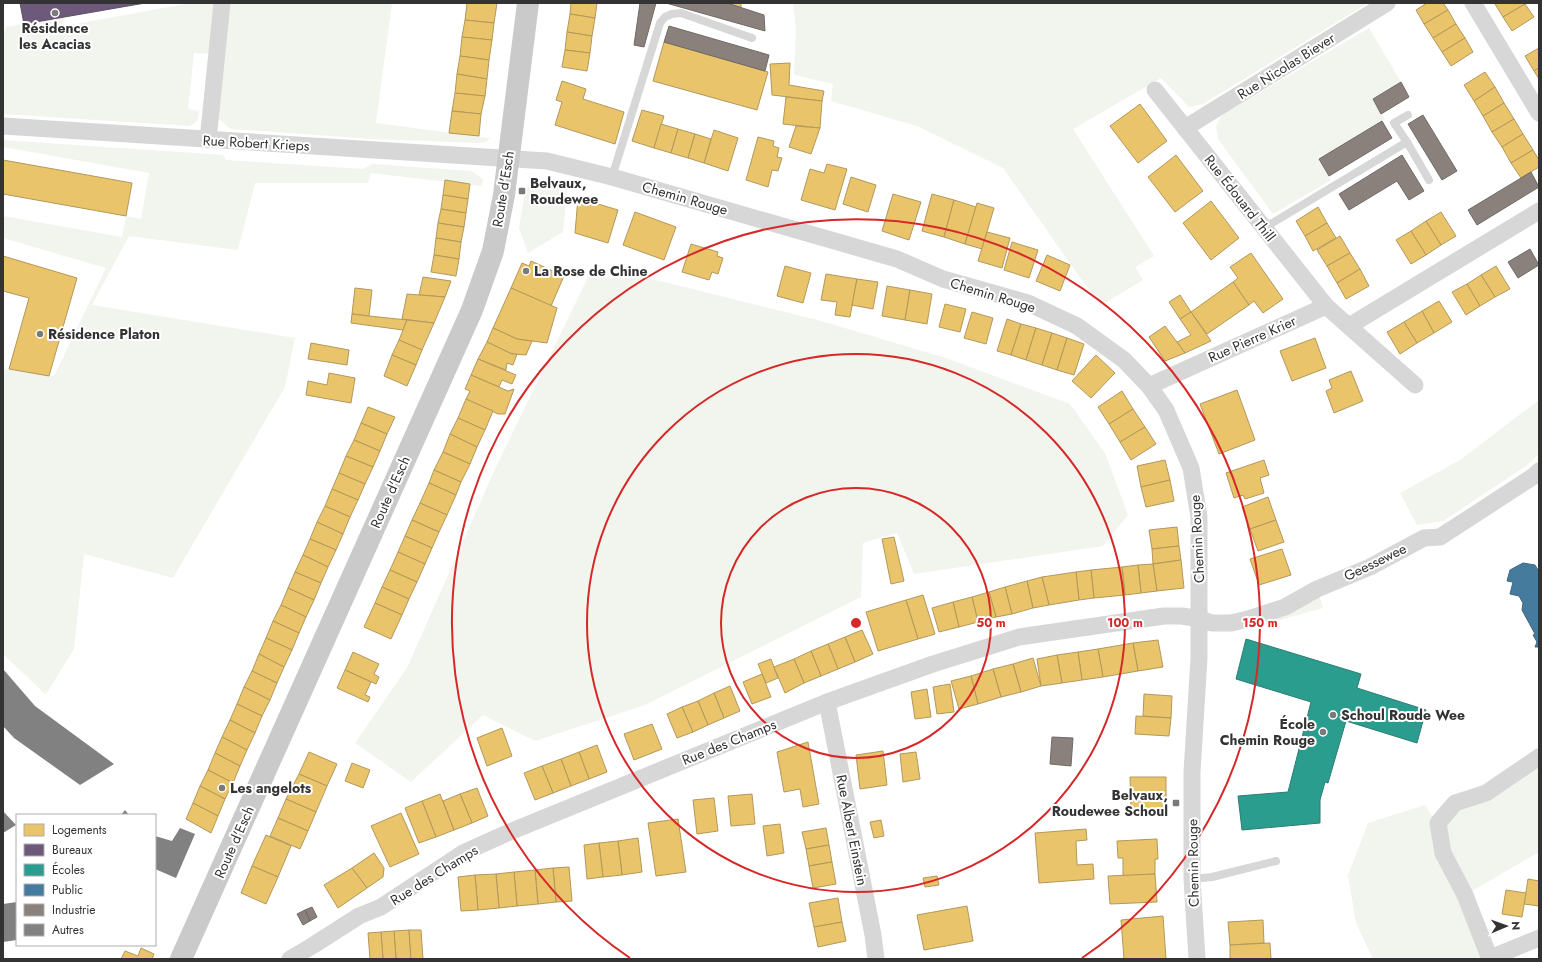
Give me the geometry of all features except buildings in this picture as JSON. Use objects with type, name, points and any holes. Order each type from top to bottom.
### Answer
[{"type":"main road","name":"Route d'Esch","points":[[181,959],[472,310],[493,251],[504,195],[528,3]]},
{"type":"street","points":[[208,140],[222,3]]},
{"type":"street","name":"Rue Nicolas Biever","points":[[1185,128],[1387,3]]},
{"type":"street","points":[[1472,3],[1539,113]]},
{"type":"street","name":"Rue Édouard Thill","points":[[1155,90],[1326,306]]},
{"type":"street","name":"Rue Robert Krieps","points":[[3,126],[509,158]]},
{"type":"street","name":"Chemin Rouge","points":[[509,158],[547,161],[612,177],[897,259],[943,280],[1028,303],[1077,326],[1124,360],[1149,386],[1166,410],[1191,468],[1199,516],[1199,658],[1192,772],[1192,880],[1197,959]]},
{"type":"street","points":[[1349,326],[1539,211]]},
{"type":"street","points":[[1326,306],[1415,384]]},
{"type":"street","name":"Rue Pierre Krier","points":[[1149,386],[1326,306]]},
{"type":"street","name":"Geessewee","points":[[1200,619],[1212,623],[1231,623],[1285,607],[1316,589],[1370,567],[1424,538],[1440,537],[1537,476]]},
{"type":"street","name":"Rue des Champs","points":[[290,959],[359,916],[381,907],[462,853],[827,702],[933,664],[1019,637],[1164,616],[1182,616],[1200,619]]},
{"type":"street","name":"Rue Albert Einstein","points":[[827,702],[873,935],[876,959]]},
{"type":"street","points":[[1539,757],[1486,792],[1455,803],[1438,823],[1443,853],[1465,895],[1490,959],[1539,938]]},
{"type":"lane","points":[[612,177],[652,46],[660,23],[665,17],[672,14],[681,13],[752,38]]},
{"type":"lane","points":[[1408,115],[1394,123],[1429,180]]},
{"type":"lane","points":[[1264,228],[1407,142]]},
{"type":"lane","points":[[1192,880],[1212,877],[1276,860]]},
{"type":"shaded area","points":[[191,3],[216,3],[211,54],[194,53],[188,109],[199,111],[199,116],[194,124],[189,126],[3,114],[3,37],[6,27],[63,17],[64,26]]},
{"type":"shaded area","points":[[229,3],[392,3],[376,123],[490,138],[486,142],[479,143],[373,139],[231,129],[217,118]]},
{"type":"shaded area","points":[[793,3],[1368,3],[1203,104],[1189,107],[1161,78],[1073,129],[1154,256],[1135,267],[1143,280],[1100,306],[1003,168],[917,126],[831,101],[833,84],[794,75],[796,29]]},
{"type":"shaded area","points":[[1369,28],[1401,82],[1373,99],[1385,119],[1319,159],[1331,180],[1273,214],[1218,139],[1216,126],[1222,115]]},
{"type":"shaded area","points":[[3,140],[223,155],[226,160],[363,169],[373,164],[471,171],[483,179],[482,186],[371,173],[368,183],[255,183],[238,250],[129,236],[92,305],[295,338],[285,387],[173,578],[84,554],[74,649],[45,694],[3,654],[3,369],[54,376],[106,268],[3,238],[3,216],[122,237],[126,216],[141,219],[149,173],[3,147]]},
{"type":"shaded area","points":[[537,179],[548,179],[568,183],[563,232],[528,253],[519,228],[524,198],[528,186]]},
{"type":"shaded area","points":[[588,277],[648,278],[814,319],[946,358],[1070,404],[1105,453],[1128,515],[1103,546],[914,574],[897,533],[863,543],[861,597],[645,705],[535,741],[483,715],[411,782],[355,743],[407,668],[495,469]]},
{"type":"shaded area","points":[[1539,400],[1539,454],[1526,466],[1443,521],[1417,525],[1400,493],[1460,460]]},
{"type":"shaded area","points":[[1319,595],[1323,608],[1251,628],[1250,625]]},
{"type":"shaded area","points":[[1539,757],[1539,852],[1465,895],[1490,959],[1373,959],[1356,923],[1348,875],[1368,823],[1425,805],[1437,823]]},
{"type":"place","name":"Résidence les Acacias","points":[[55,13]]},
{"type":"place","name":"Belvaux, Roudewee","points":[[522,191]]},
{"type":"place","name":"La Rose de Chine","points":[[526,271]]},
{"type":"place","name":"Résidence Platon","points":[[40,334]]},
{"type":"place","name":"Schoul Roude Wee","points":[[1333,715]]},
{"type":"place","name":"École Chemin Rouge","points":[[1323,732]]},
{"type":"place","name":"Les angelots","points":[[222,788]]},
{"type":"place","name":"Belvaux, Roudewee Schoul","points":[[1176,803]]}]
